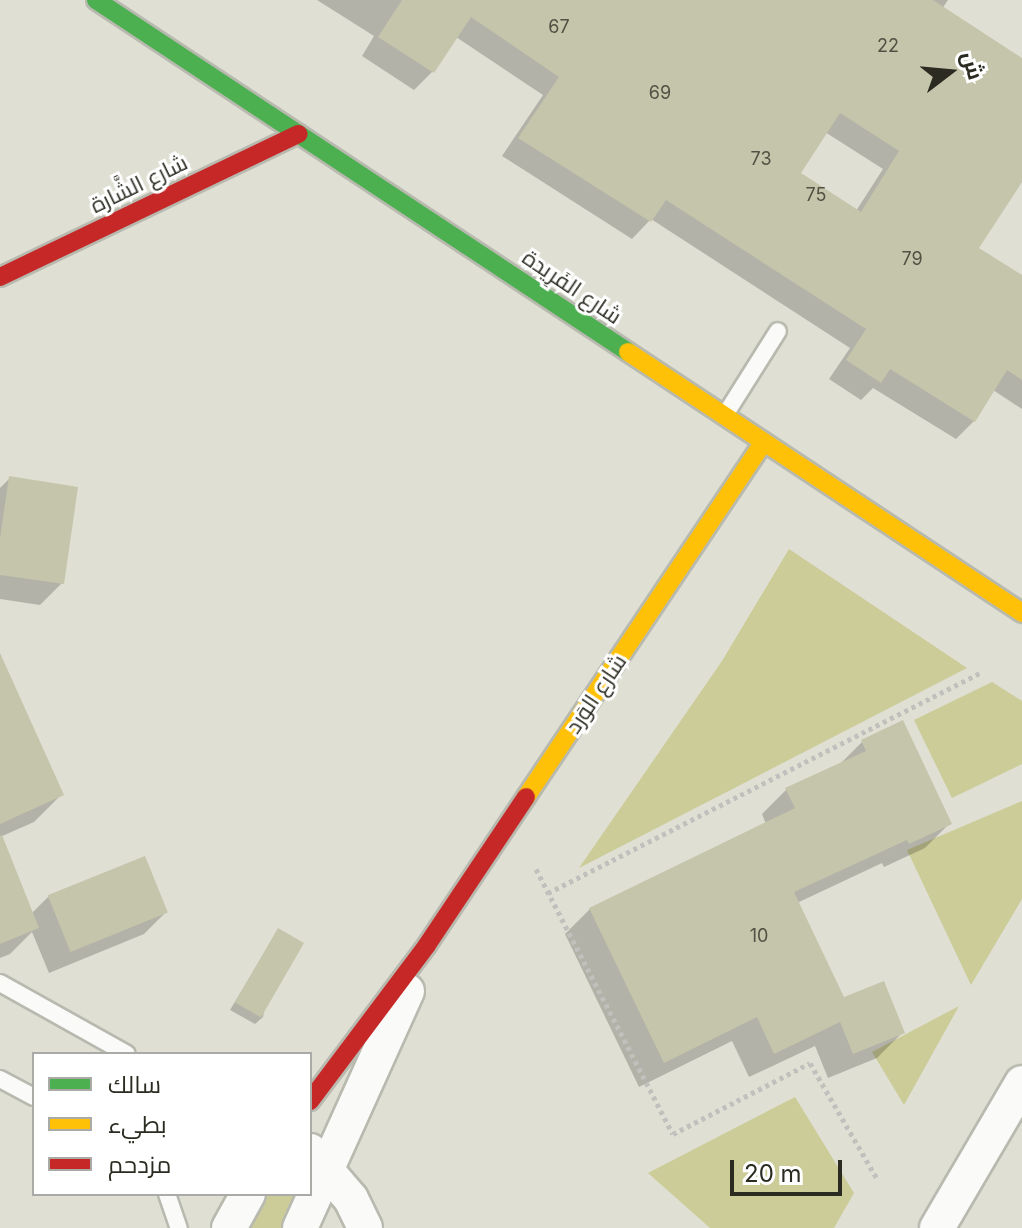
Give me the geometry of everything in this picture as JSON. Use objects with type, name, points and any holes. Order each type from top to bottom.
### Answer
[{"type":"street","name":"شارع الفَرِيدة","points":[[96,0],[1022,613]]},
{"type":"street","name":"شارع الشَّارة","points":[[0,277],[299,134]]},
{"type":"street","name":"شارع الوَرد","points":[[312,1098],[427,945],[764,442]]},
{"type":"street","name":"شارع الوَرد","points":[[312,1185],[319,1160],[427,945]]},
{"type":"street","points":[[937,1228],[1022,1083]]},
{"type":"street","points":[[319,1160],[351,1199],[365,1228]]},
{"type":"street","points":[[229,1228],[247,1196]]},
{"type":"street","name":"شارع الوَرد","points":[[300,1228],[309,1196]]},
{"type":"lane","points":[[724,416],[778,331]]},
{"type":"lane","points":[[0,983],[123,1052]]},
{"type":"lane","points":[[0,1079],[32,1096]]},
{"type":"lane","points":[[168,1196],[179,1228]]},
{"type":"path","points":[[548,893],[981,672]]},
{"type":"path","points":[[536,869],[673,1134],[810,1063],[876,1177]]},
{"type":"green space","points":[[789,549],[967,668],[579,868],[722,661]]},
{"type":"green space","points":[[992,682],[1022,701],[1022,764],[952,798],[914,720]]},
{"type":"green space","points":[[1022,801],[1022,899],[971,985],[907,850]]},
{"type":"green space","points":[[959,1006],[904,1105],[872,1052]]},
{"type":"green space","points":[[795,1097],[854,1193],[834,1228],[710,1228],[648,1173]]},
{"type":"green space","points":[[264,1196],[302,1196],[289,1228],[245,1228]]},
{"type":"building","points":[[402,0],[933,0],[1022,58],[1022,182],[979,248],[1022,275],[1022,380],[1007,370],[975,422],[890,369],[881,383],[846,360],[866,329],[666,200],[651,222],[518,138],[559,77],[471,17],[434,73],[378,37]],"holes":[[[840,113],[899,151],[861,212],[801,173]]]},
{"type":"building","points":[[9,476],[78,487],[64,584],[0,575],[0,539]]},
{"type":"building","points":[[0,653],[64,795],[0,824]]},
{"type":"building","points":[[903,720],[952,824],[909,844],[907,840],[794,892],[844,997],[884,981],[905,1033],[853,1054],[840,1022],[774,1054],[757,1017],[664,1063],[589,908],[795,808],[785,788],[866,751],[861,740]]},
{"type":"building","points":[[0,836],[39,928],[0,944]]},
{"type":"building","points":[[145,856],[168,913],[70,952],[48,895]]},
{"type":"building","points":[[278,928],[304,943],[261,1017],[235,1002]]},
{"type":"traffic: fast","points":[[96,0],[628,352]]},
{"type":"traffic: slow","points":[[628,352],[1022,613]]},
{"type":"traffic: slow","points":[[526,797],[764,442]]},
{"type":"traffic: jam","points":[[0,277],[299,134]]},
{"type":"traffic: jam","points":[[312,1098],[427,945],[526,797]]}]
